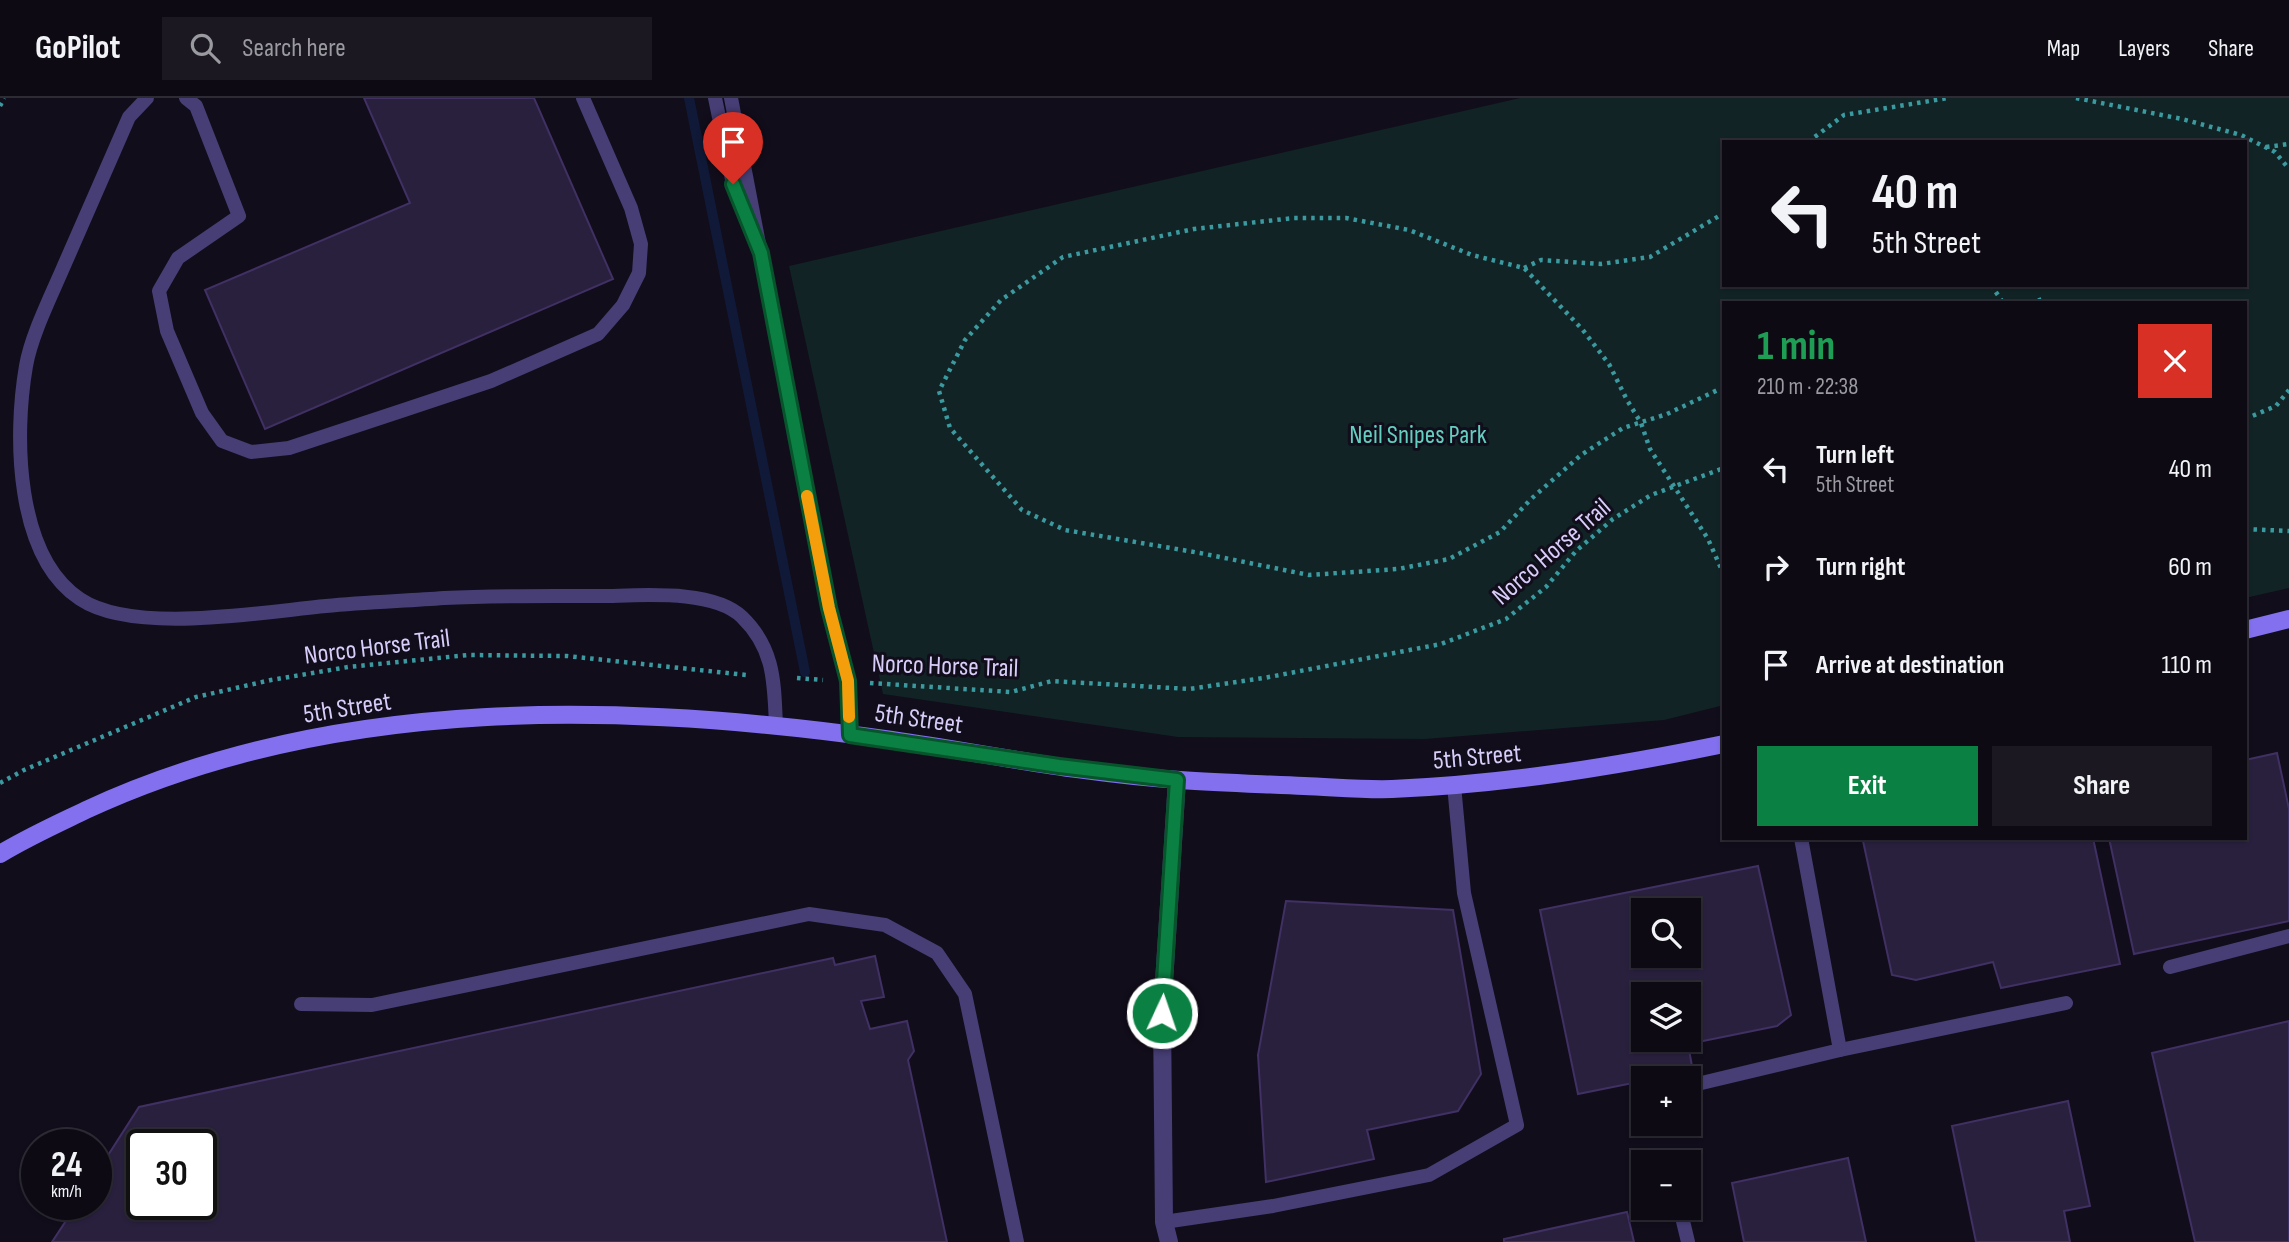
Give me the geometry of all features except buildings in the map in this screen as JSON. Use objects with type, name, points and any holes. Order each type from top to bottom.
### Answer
[{"type":"street","points":[[2247,630],[2289,619]]},
{"type":"street","name":"5th Street","points":[[0,854],[23,839],[138,786],[257,750],[379,727],[478,716],[575,713],[776,726],[1177,780],[1386,789],[1502,781],[1616,766],[1722,744]]},
{"type":"street","points":[[1169,1242],[1164,1222],[1162,1013],[1177,780]]},
{"type":"lane","points":[[146,98],[129,117],[48,302],[26,364],[20,424],[20,475],[28,517],[40,551],[57,578],[79,599],[115,615],[171,620],[332,605],[468,597],[702,597],[740,614],[762,641],[774,677],[776,726]]},
{"type":"lane","points":[[186,98],[196,106],[239,216],[178,258],[159,291],[167,331],[202,413],[222,441],[251,452],[289,448],[491,381],[598,334],[623,305],[639,273],[641,244],[631,208],[583,98]]},
{"type":"lane","points":[[715,98],[733,184],[761,253]]},
{"type":"lane","points":[[731,98],[829,608],[848,681],[850,735]]},
{"type":"lane","points":[[1164,1222],[1273,1206],[1429,1175],[1517,1125],[1464,893],[1454,785]]},
{"type":"lane","points":[[1801,840],[1840,1050]]},
{"type":"lane","points":[[301,1004],[372,1005],[809,914],[885,925],[937,953],[965,993],[1017,1242]]},
{"type":"lane","points":[[2170,967],[2289,936]]},
{"type":"lane","points":[[1701,1083],[1840,1050],[2066,1003]]},
{"type":"lane","points":[[1683,1220],[1688,1242]]},
{"type":"path","points":[[0,106],[4,98]]},
{"type":"path","points":[[1811,140],[1844,116],[1948,98]]},
{"type":"path","points":[[2076,98],[2182,119],[2241,135],[2275,152],[2289,169]]},
{"type":"path","points":[[2265,148],[2289,144]]},
{"type":"path","points":[[1524,268],[1541,260],[1601,264],[1650,257],[1722,214]]},
{"type":"path","points":[[1722,388],[1667,414],[1641,423],[1623,428],[1581,455],[1531,499],[1500,532],[1449,559],[1398,569],[1309,575],[1065,530],[1023,510],[950,428],[939,391],[965,340],[1001,300],[1063,257],[1194,229],[1294,218],[1346,218],[1409,230],[1472,255],[1524,268],[1582,329],[1609,364],[1626,400],[1641,423],[1650,449],[1708,539],[1722,570]]},
{"type":"path","points":[[2247,418],[2276,406],[2289,390]]},
{"type":"path","name":"Norco Horse Trail","points":[[0,783],[35,764],[196,697],[271,680],[348,667],[468,655],[567,656],[774,677],[1011,692],[1052,681],[1189,689],[1277,675],[1441,643],[1506,619],[1546,587],[1576,551],[1613,519],[1651,495],[1722,469]]},
{"type":"path","points":[[2247,529],[2289,531]]},
{"type":"green space","name":"Neil Snipes Park","points":[[1520,98],[2289,98],[2289,588],[2247,598],[2247,301],[1722,301],[1722,706],[1664,720],[1425,739],[1178,737],[883,694],[789,266]]},
{"type":"waterway","points":[[689,98],[805,672]]},
{"type":"slow traffic","points":[[807,496],[829,608],[848,681],[849,717]]},
{"type":"route","points":[[733,184],[761,253],[829,608],[848,681],[850,735],[1059,766],[1177,780],[1162,1013]]}]
